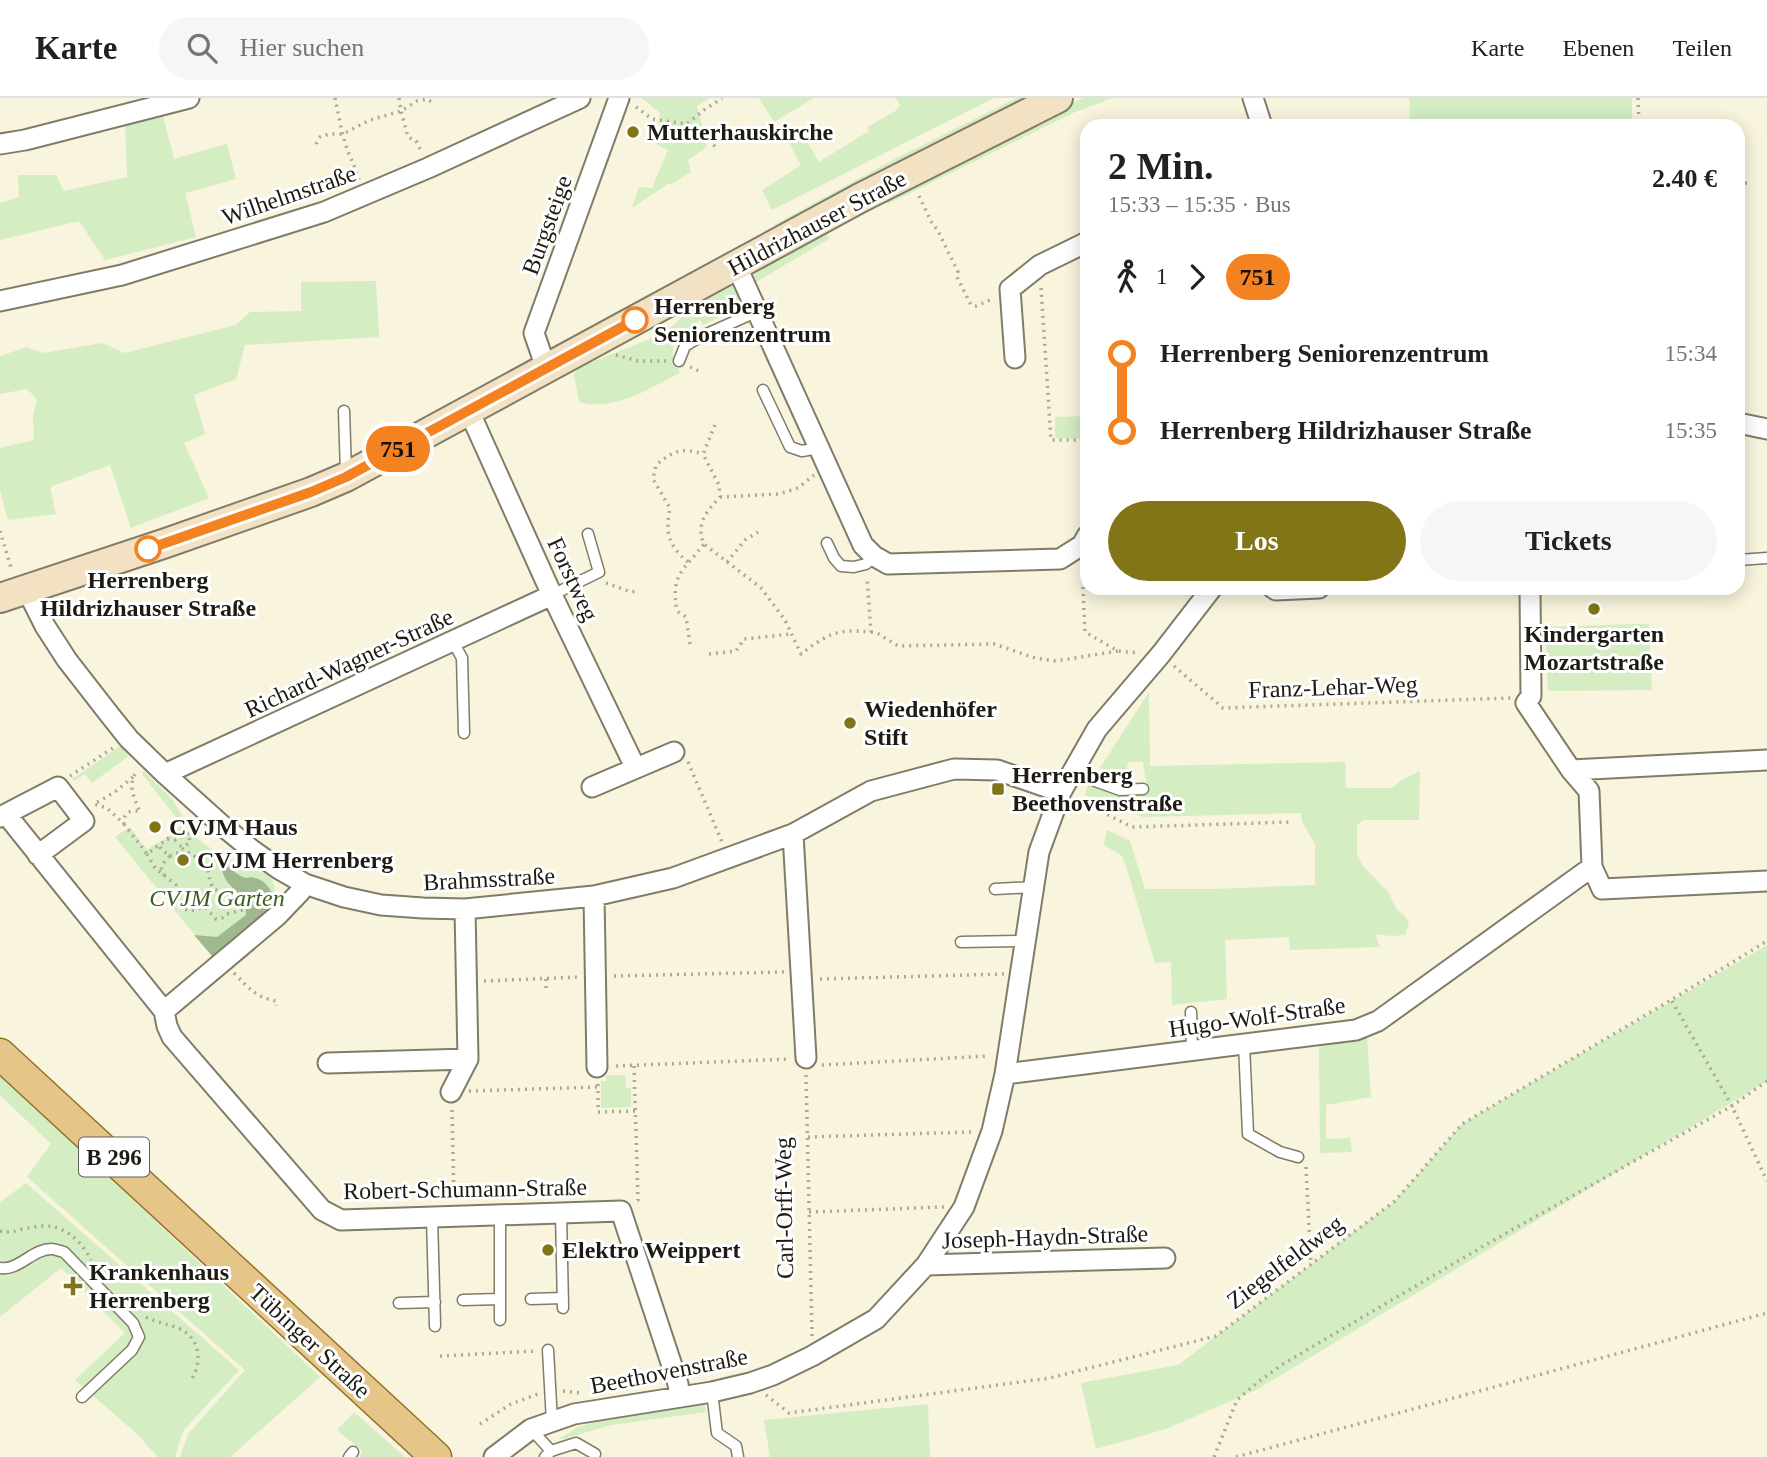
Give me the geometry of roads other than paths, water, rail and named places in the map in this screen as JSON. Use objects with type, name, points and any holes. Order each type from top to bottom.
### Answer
[{"type":"main road","name":"Hildrizhauser Straße","points":[[13,587],[298,497],[346,477],[860,198],[1058,98]]},
{"type":"main road","name":"Tübinger Straße","points":[[0,1054],[436,1457]]},
{"type":"street","points":[[0,145],[189,98]]},
{"type":"street","name":"Wilhelmstraße","points":[[0,301],[122,275],[324,212],[428,168],[580,98]]},
{"type":"street","points":[[1253,98],[1260,119]]},
{"type":"street","name":"Burgsteige","points":[[546,368],[534,333],[626,102]]},
{"type":"street","points":[[1014,358],[1010,289],[1040,265],[1080,245]]},
{"type":"street","points":[[736,265],[870,560],[888,564],[1060,559],[1080,543]]},
{"type":"street","name":"Forstweg","points":[[469,411],[552,595],[635,767]]},
{"type":"street","points":[[1745,424],[1767,429]]},
{"type":"street","name":"Brahmsstraße","points":[[13,587],[129,738],[165,774],[252,850],[305,884],[344,897],[381,905],[465,909],[594,897],[673,878],[793,834],[871,791],[954,769],[997,770],[1061,792]]},
{"type":"street","name":"Richard-Wagner-Straße","points":[[165,774],[552,595]]},
{"type":"street","name":"Beethovenstraße","points":[[494,1457],[531,1429],[575,1415],[712,1392],[773,1375],[812,1356],[876,1318],[926,1265],[964,1207],[992,1131],[1006,1065],[1039,852],[1061,792],[1097,729],[1207,595]]},
{"type":"street","points":[[1530,595],[1528,699],[1571,770],[1588,791],[1592,867],[1602,888],[1767,881]]},
{"type":"street","points":[[592,787],[674,752]]},
{"type":"street","points":[[1571,770],[1767,760]]},
{"type":"street","name":"Robert-Schumann-Straße","points":[[38,855],[84,821],[58,787],[3,815],[164,1011],[172,1037],[322,1210],[341,1220],[621,1211],[680,1397]]},
{"type":"street","points":[[793,834],[806,1062]]},
{"type":"street","name":"Hugo-Wolf-Straße","points":[[1006,1065],[1192,1051],[1356,1030],[1378,1021],[1592,867]]},
{"type":"street","points":[[164,1011],[277,916],[305,884]]},
{"type":"street","points":[[594,897],[597,1067]]},
{"type":"street","points":[[452,1092],[468,1059],[465,909]]},
{"type":"street","points":[[328,1063],[468,1059]]},
{"type":"street","name":"Joseph-Haydn-Straße","points":[[926,1265],[1165,1258]]},
{"type":"lane","points":[[679,361],[684,346],[758,311]]},
{"type":"lane","points":[[763,390],[790,447],[823,457]]},
{"type":"lane","points":[[344,411],[346,477]]},
{"type":"lane","points":[[552,595],[599,572],[588,534]]},
{"type":"lane","points":[[827,543],[841,566],[853,567],[870,560]]},
{"type":"lane","points":[[1745,560],[1767,558]]},
{"type":"lane","points":[[453,642],[462,658],[464,733]]},
{"type":"lane","points":[[1073,773],[1120,790],[1143,789]]},
{"type":"lane","points":[[995,888],[1033,887]]},
{"type":"lane","points":[[961,942],[1025,941]]},
{"type":"lane","points":[[1191,1012],[1192,1051]]},
{"type":"lane","points":[[1244,1044],[1248,1134],[1279,1152],[1298,1157]]},
{"type":"lane","points":[[531,1299],[563,1303],[561,1213]]},
{"type":"lane","points":[[500,1215],[500,1320]]},
{"type":"lane","points":[[432,1217],[435,1326]]},
{"type":"lane","points":[[0,1268],[4,1270],[14,1267],[42,1251],[53,1249],[64,1252],[133,1323],[139,1337],[132,1350],[82,1397]]},
{"type":"lane","points":[[463,1300],[500,1299]]},
{"type":"lane","points":[[399,1303],[435,1302]]},
{"type":"lane","points":[[548,1350],[552,1422]]},
{"type":"lane","points":[[712,1392],[717,1433],[736,1446],[738,1457]]},
{"type":"lane","points":[[531,1429],[548,1454],[576,1443],[595,1454]]},
{"type":"place","name":"Mutterhauskirche","points":[[633,132]]},
{"type":"place","name":"Herrenberg Seniorenzentrum","points":[[635,320]]},
{"type":"place","name":"Herrenberg Hildrizhauser Straße","points":[[148,549]]},
{"type":"place","name":"Kindergarten Mozartstraße","points":[[1594,609]]},
{"type":"place","name":"Wiedenhöfer Stift","points":[[850,723]]},
{"type":"place","name":"Herrenberg Beethovenstraße","points":[[998,789]]},
{"type":"place","name":"CVJM Haus","points":[[155,827]]},
{"type":"place","name":"CVJM Herrenberg","points":[[183,860]]},
{"type":"place","name":"Elektro Weippert","points":[[548,1250]]},
{"type":"place","name":"Krankenhaus Herrenberg","points":[[73,1286]]},
{"type":"park label","name":"CVJM Garten","points":[[217,898]]}]
